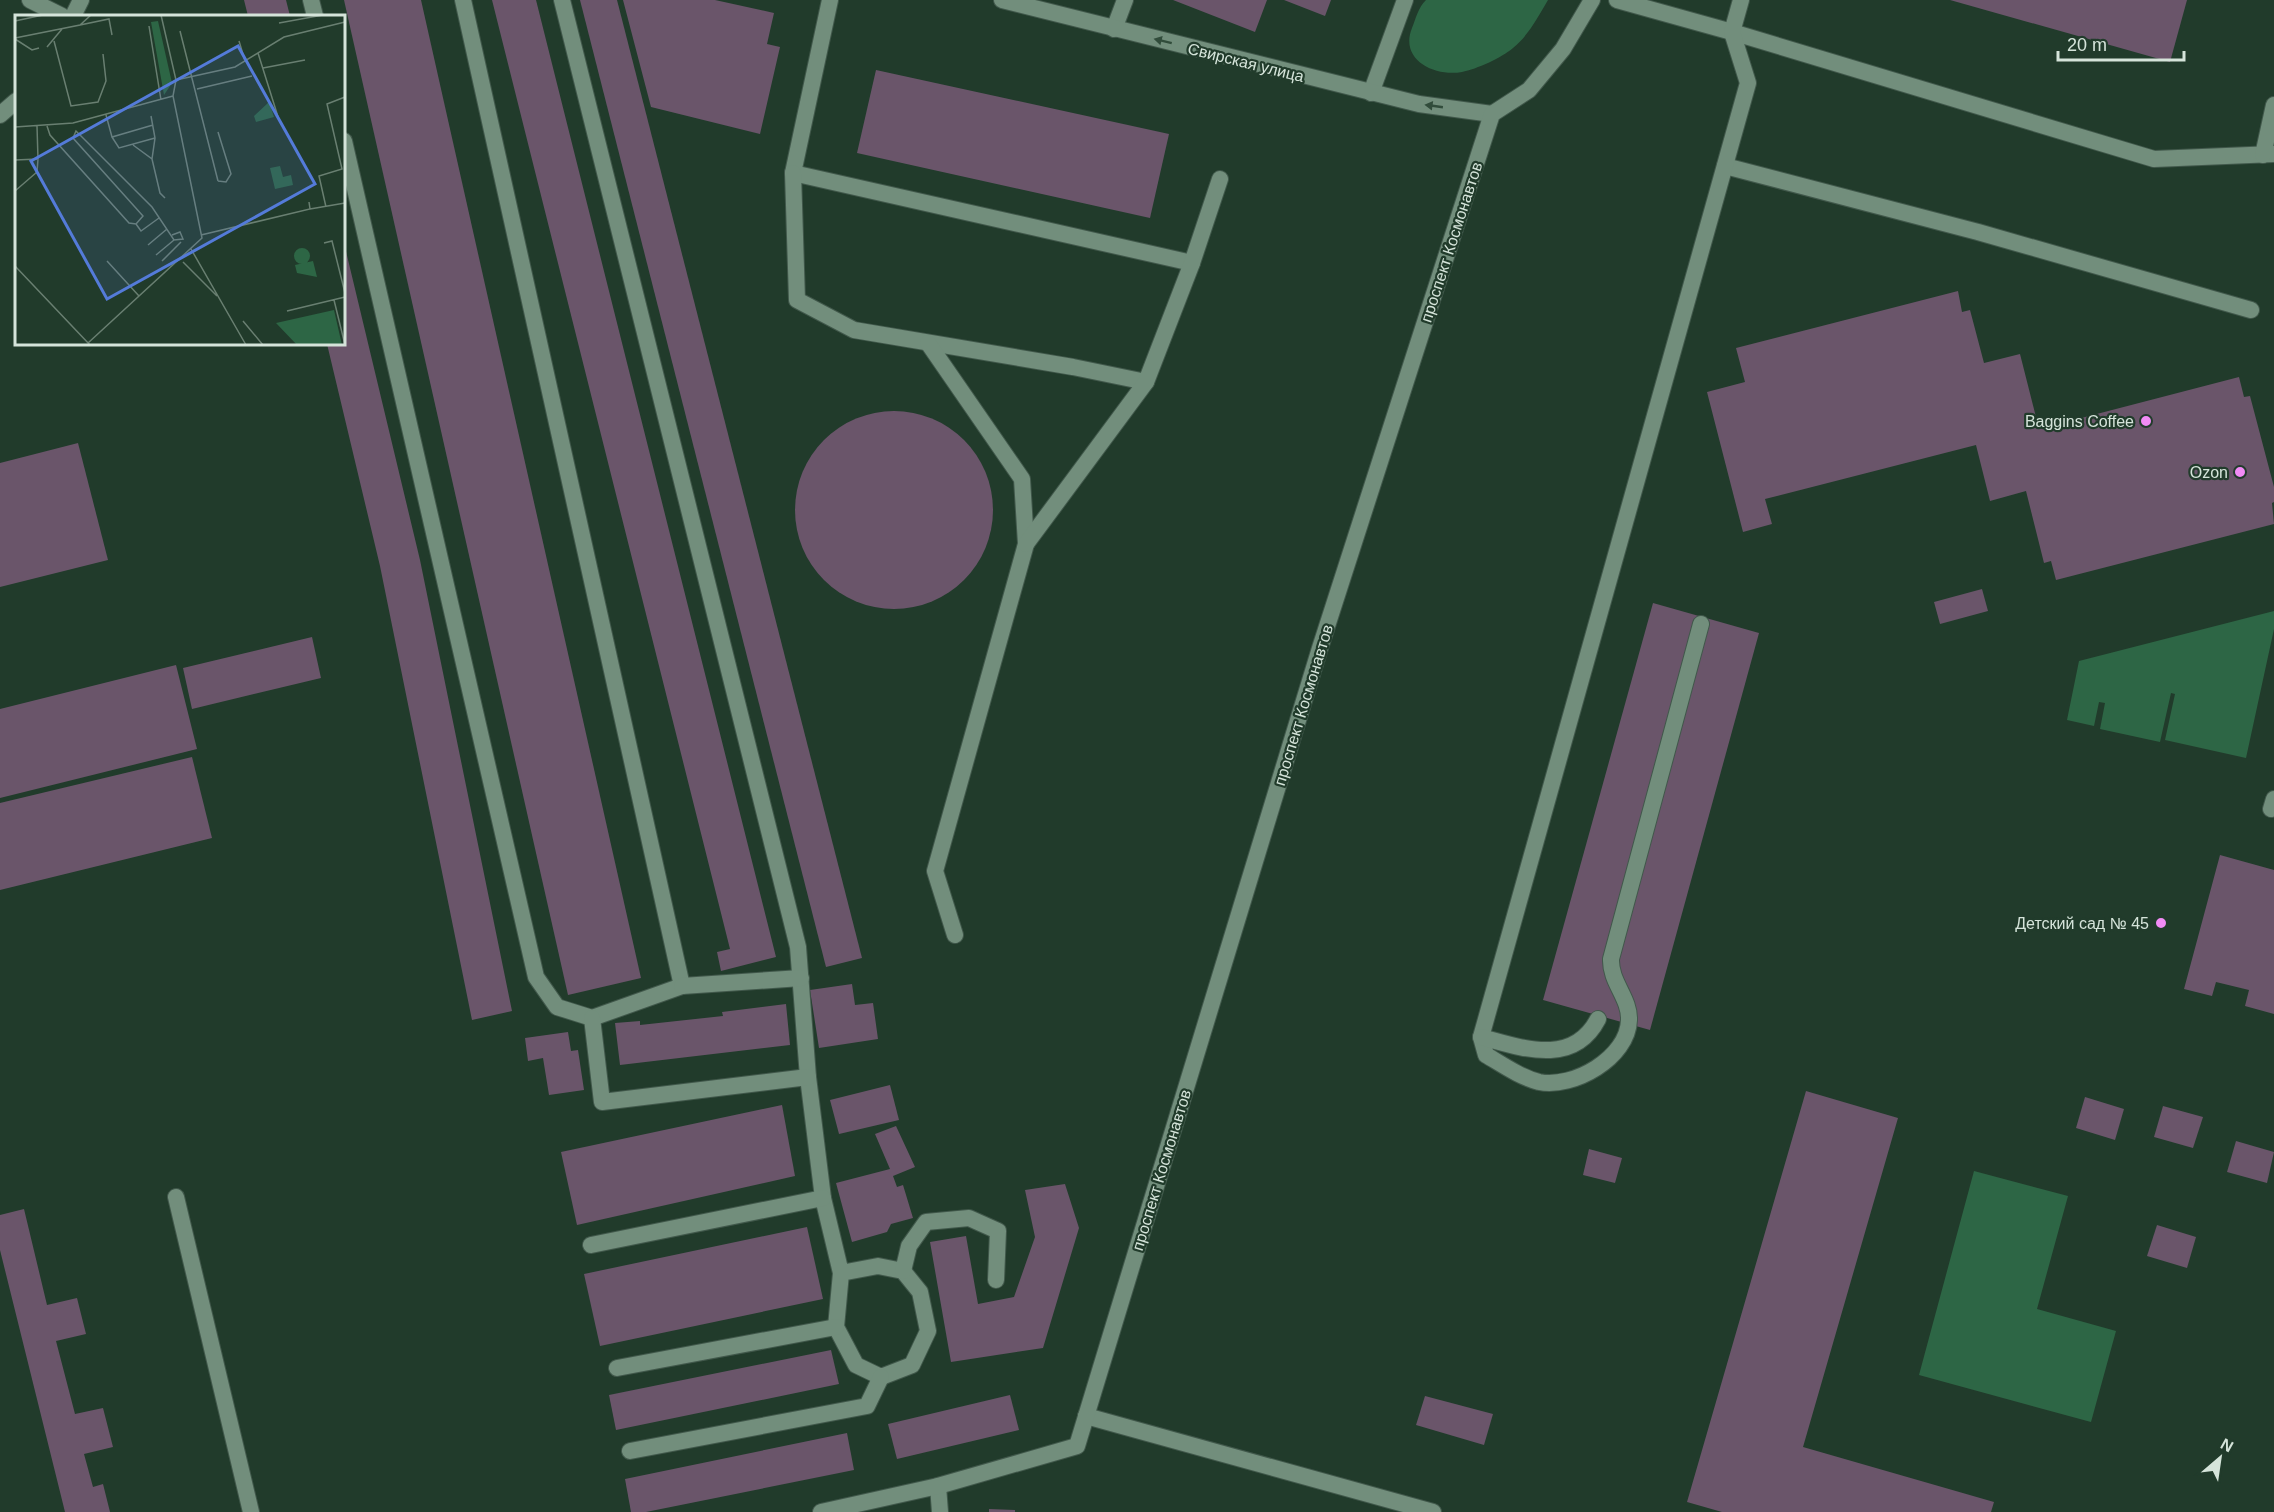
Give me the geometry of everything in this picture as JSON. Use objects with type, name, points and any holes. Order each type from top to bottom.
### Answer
[{"type":"street","points":[[30,0],[60,15]]},
{"type":"street","points":[[74,15],[81,0]]},
{"type":"street","points":[[311,0],[315,15]]},
{"type":"street","points":[[463,0],[682,986]]},
{"type":"street","points":[[562,0],[798,947],[808,1077],[823,1198],[841,1273],[836,1327],[856,1365],[881,1377]]},
{"type":"street","points":[[830,0],[794,173],[797,300],[854,330],[1146,382]]},
{"type":"street","name":"Свирская улица","points":[[1002,0],[1371,93],[1419,104],[1492,114]]},
{"type":"street","points":[[1114,29],[1125,0]]},
{"type":"street","points":[[1371,93],[1405,0]]},
{"type":"street","points":[[1492,114],[1529,90],[1563,49],[1592,0]]},
{"type":"street","points":[[1617,0],[1732,32],[2154,159],[2268,155],[2274,105]]},
{"type":"street","points":[[1701,624],[1611,959],[1611,971],[1629,1011],[1629,1024],[1613,1054],[1573,1080],[1541,1082],[1521,1076],[1486,1055],[1481,1037],[1748,83],[1732,32],[1742,0]]},
{"type":"street","points":[[0,115],[15,102]]},
{"type":"street","name":"проспект Космонавтов","points":[[938,1485],[1077,1446],[1320,648],[1492,114]]},
{"type":"street","points":[[345,145],[536,977],[557,1006],[592,1018],[682,986],[801,978]]},
{"type":"street","points":[[1725,166],[1978,232],[2251,310]]},
{"type":"street","points":[[794,173],[1192,263]]},
{"type":"street","points":[[1026,544],[1146,382],[1192,263],[1220,179]]},
{"type":"street","points":[[928,343],[1022,479],[1026,544],[935,872],[955,935]]},
{"type":"street","points":[[592,1018],[602,1102],[808,1077]]},
{"type":"street","points":[[1481,1037],[1528,1048],[1563,1050],[1587,1036],[1598,1019]]},
{"type":"street","points":[[176,1197],[251,1512]]},
{"type":"street","points":[[591,1245],[823,1198]]},
{"type":"street","points":[[903,1271],[909,1246],[926,1222],[969,1218],[998,1231],[996,1280]]},
{"type":"street","points":[[630,1451],[867,1406],[881,1377],[912,1365],[928,1331],[920,1293],[903,1271],[878,1266],[841,1273]]},
{"type":"street","points":[[617,1368],[836,1327]]},
{"type":"street","points":[[1086,1416],[1433,1512]]},
{"type":"street","points":[[821,1512],[938,1485],[940,1512]]},
{"type":"green space","points":[[1426,0],[1548,0],[1528,32],[1513,48],[1482,66],[1452,73],[1431,69],[1422,64],[1411,49],[1409,39],[1412,28]]},
{"type":"green space","points":[[2274,611],[2274,629],[2246,758],[2165,740],[2175,694],[2171,693],[2160,742],[2100,729],[2105,703],[2099,702],[2094,726],[2067,720],[2079,661]]},
{"type":"green space","points":[[1974,1171],[2068,1196],[2037,1309],[2116,1331],[2091,1422],[1919,1375]]},
{"type":"building","points":[[244,0],[286,0],[290,15],[248,15]]},
{"type":"building","points":[[344,0],[421,0],[641,978],[568,995]]},
{"type":"building","points":[[492,0],[536,0],[776,957],[721,971],[717,952],[730,949]]},
{"type":"building","points":[[580,0],[617,0],[862,958],[826,967]]},
{"type":"building","points":[[623,0],[715,0],[774,13],[767,44],[780,47],[760,134],[651,107]]},
{"type":"building","points":[[1173,0],[1267,0],[1255,32]]},
{"type":"building","points":[[1284,0],[1331,0],[1325,16]]},
{"type":"building","points":[[1950,0],[2187,0],[2170,62]]},
{"type":"building","points":[[876,70],[1169,134],[1150,218],[857,153]]},
{"type":"building","points":[[345,247],[420,560],[512,1011],[472,1020],[380,566],[327,345],[345,345]]},
{"type":"building","points":[[1958,291],[1962,312],[1970,310],[1984,363],[2020,354],[2039,429],[2239,377],[2244,397],[2250,396],[2274,487],[2274,502],[2272,503],[2274,524],[2056,580],[2051,561],[2044,563],[2026,491],[1990,501],[1976,445],[1765,499],[1772,524],[1743,532],[1707,392],[1745,382],[1736,348]]},
{"type":"building","points":[[894,411],[923,415],[941,423],[964,440],[981,463],[989,481],[993,510],[989,539],[981,557],[964,580],[941,597],[923,605],[894,609],[865,605],[847,597],[824,580],[807,557],[799,539],[795,510],[799,481],[807,463],[824,440],[847,423],[865,415]]},
{"type":"building","points":[[78,443],[108,560],[0,587],[0,463]]},
{"type":"building","points":[[1982,589],[1988,611],[1940,624],[1934,602]]},
{"type":"building","points":[[1653,603],[1759,633],[1650,1030],[1543,1000]]},
{"type":"building","points":[[312,637],[321,678],[192,709],[183,668]]},
{"type":"building","points":[[176,665],[197,749],[0,798],[0,709]]},
{"type":"building","points":[[192,757],[212,838],[0,890],[0,803]]},
{"type":"building","points":[[2220,855],[2274,870],[2274,1014],[2245,1006],[2249,990],[2216,982],[2212,996],[2184,989]]},
{"type":"building","points":[[852,984],[855,1005],[873,1003],[878,1039],[819,1048],[810,990]]},
{"type":"building","points":[[786,1004],[790,1045],[620,1065],[615,1023],[640,1021],[640,1025],[723,1016],[722,1012]]},
{"type":"building","points":[[568,1032],[571,1051],[578,1050],[584,1090],[549,1095],[543,1058],[528,1061],[525,1038]]},
{"type":"building","points":[[890,1085],[899,1120],[839,1134],[830,1100]]},
{"type":"building","points":[[1806,1091],[1898,1118],[1803,1447],[1994,1502],[1991,1512],[1722,1512],[1687,1502]]},
{"type":"building","points":[[2085,1097],[2124,1109],[2115,1140],[2076,1128]]},
{"type":"building","points":[[782,1105],[795,1176],[577,1225],[561,1152]]},
{"type":"building","points":[[2163,1106],[2203,1117],[2193,1148],[2154,1137]]},
{"type":"building","points":[[896,1126],[915,1167],[893,1176],[897,1187],[903,1185],[913,1218],[891,1224],[887,1232],[852,1242],[836,1183],[890,1169],[875,1134]]},
{"type":"building","points":[[2236,1141],[2274,1152],[2267,1183],[2227,1172]]},
{"type":"building","points":[[1589,1149],[1622,1158],[1615,1183],[1583,1175]]},
{"type":"building","points":[[1065,1184],[1079,1228],[1043,1348],[951,1362],[930,1242],[966,1236],[978,1304],[1014,1297],[1035,1237],[1025,1190]]},
{"type":"building","points":[[24,1209],[47,1305],[77,1298],[86,1334],[56,1341],[75,1414],[103,1408],[113,1447],[84,1454],[93,1487],[103,1484],[110,1512],[65,1512],[0,1250],[0,1215]]},
{"type":"building","points":[[2157,1225],[2196,1237],[2187,1268],[2147,1256]]},
{"type":"building","points":[[807,1227],[823,1299],[600,1346],[584,1274]]},
{"type":"building","points":[[831,1350],[839,1384],[616,1430],[609,1395]]},
{"type":"building","points":[[1010,1395],[1019,1430],[897,1459],[888,1424]]},
{"type":"building","points":[[1425,1396],[1493,1414],[1484,1445],[1416,1425]]},
{"type":"building","points":[[847,1433],[854,1470],[646,1512],[631,1512],[625,1479]]},
{"type":"building","points":[[989,1509],[1015,1510],[1015,1512],[989,1512]]},
{"type":"place","name":"Baggins Coffee","points":[[2146,421]]},
{"type":"place","name":"Ozon","points":[[2240,472]]},
{"type":"place","name":"Детский сад № 45","points":[[2161,923]]}]
